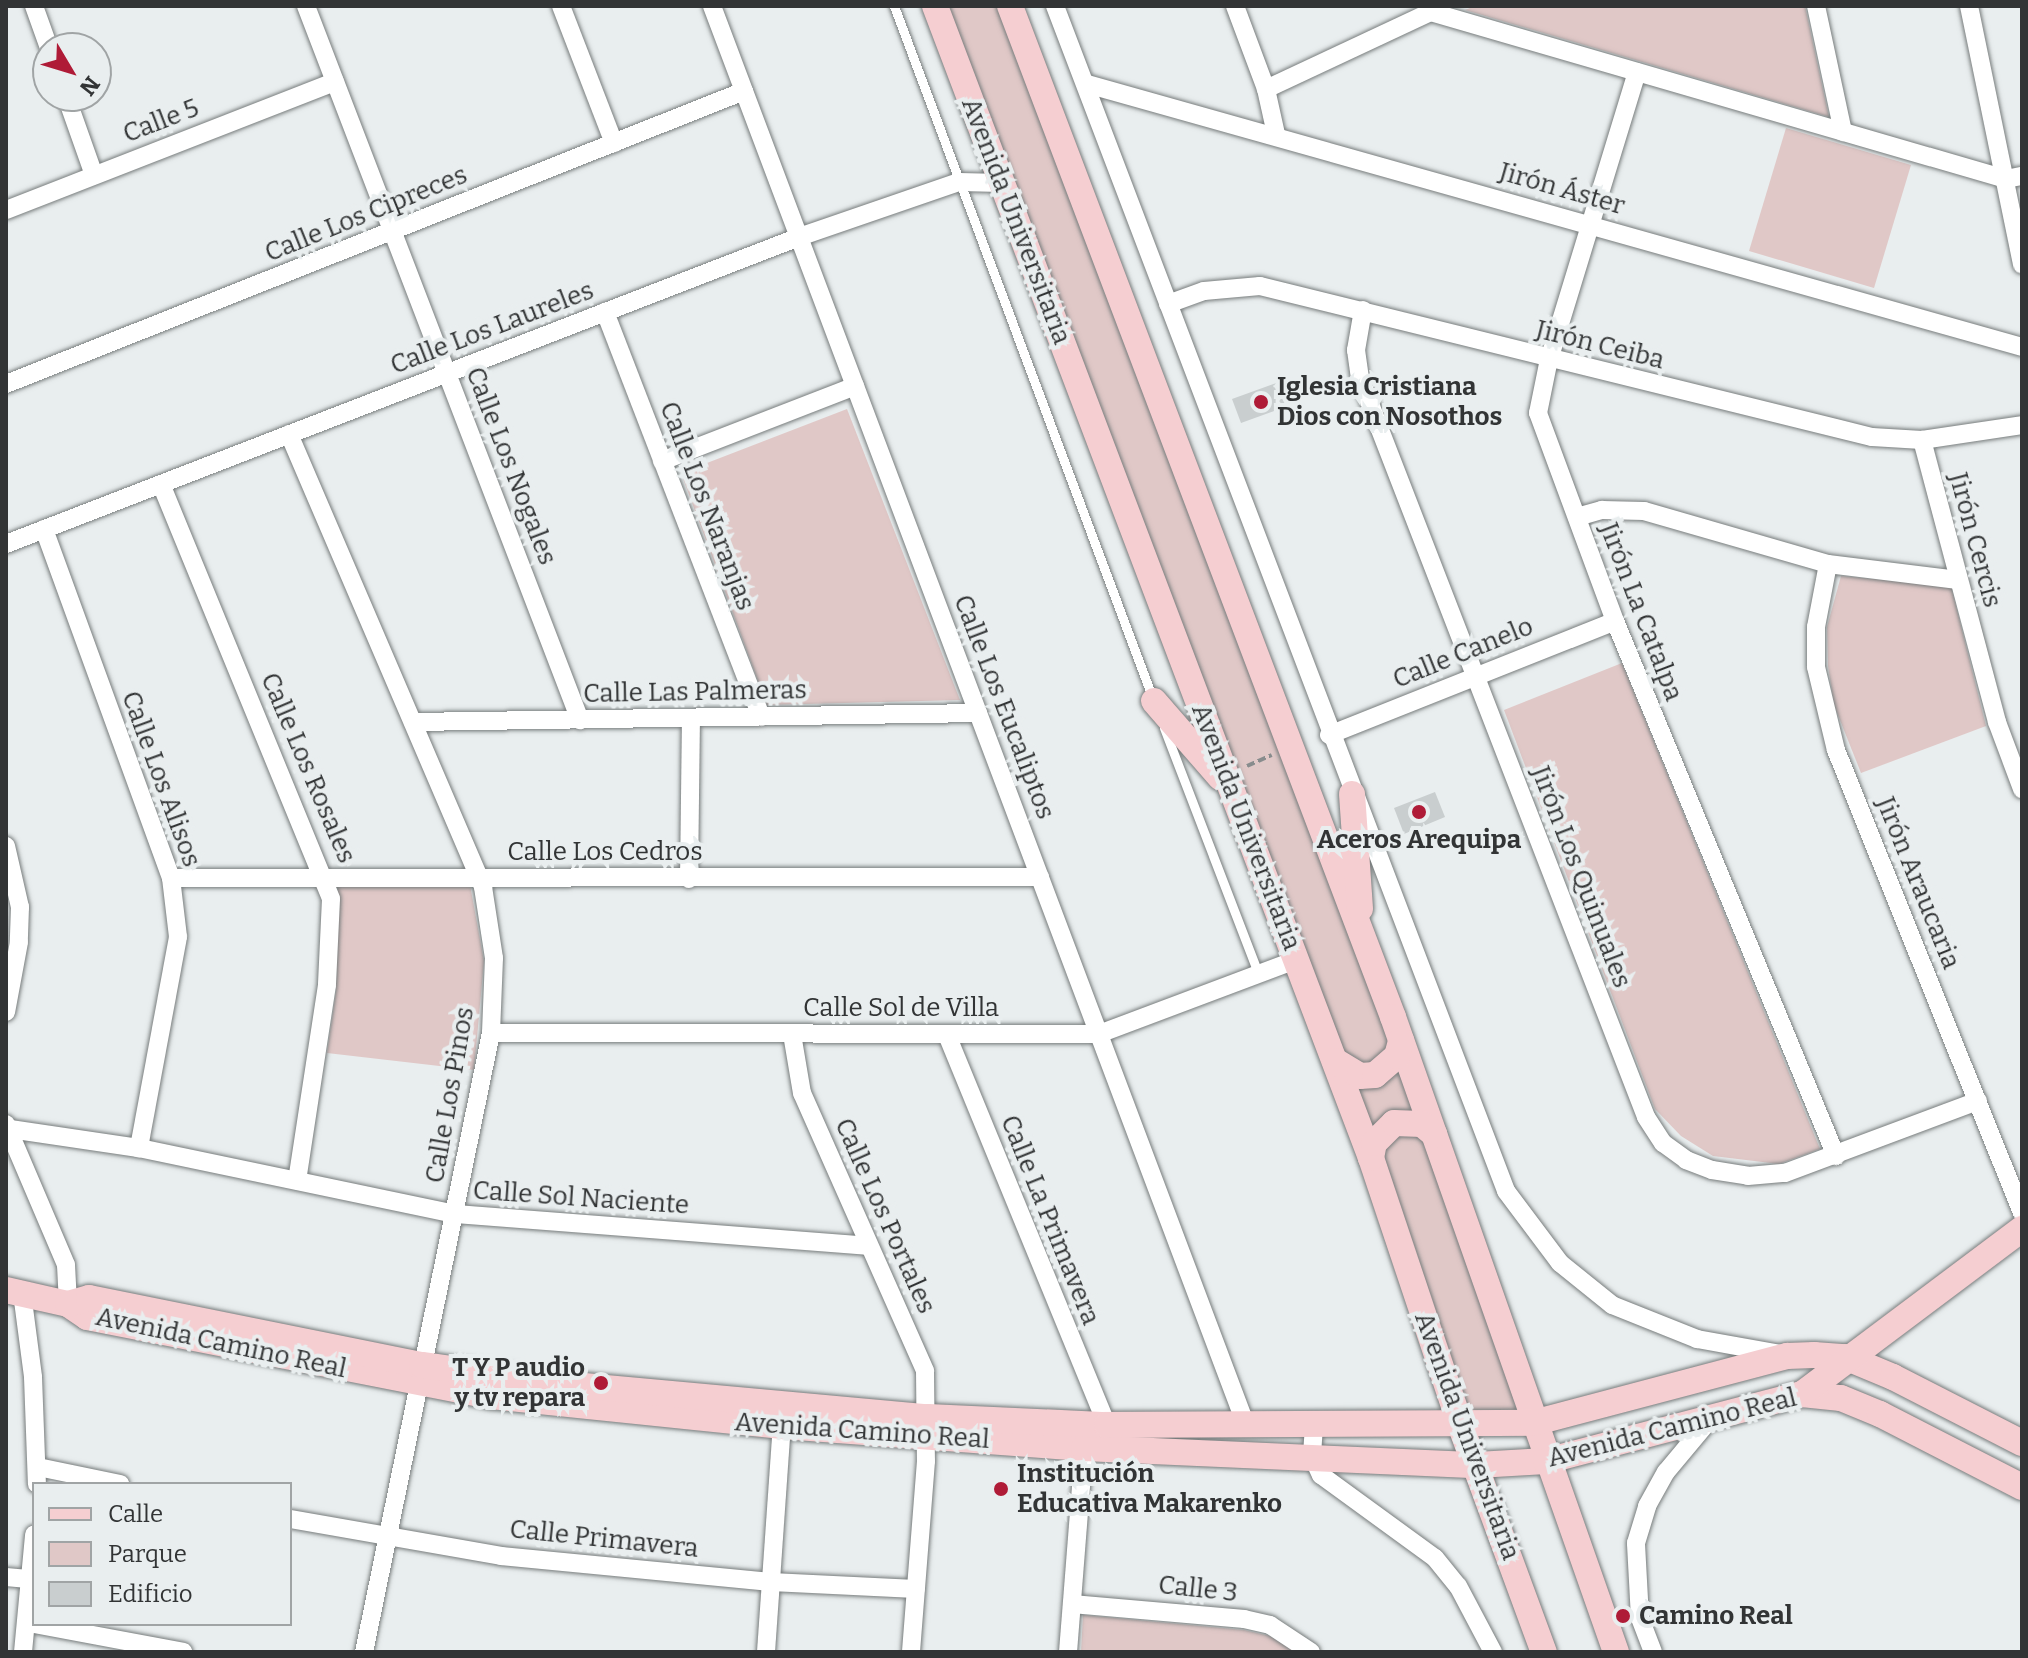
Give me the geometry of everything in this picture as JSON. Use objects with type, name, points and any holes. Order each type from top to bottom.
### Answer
[{"type":"main road","name":"Avenida Universitaria","points":[[935,6],[1371,1158],[1461,1427],[1544,1652]]},
{"type":"main road","points":[[1010,6],[1401,1041],[1546,1461],[1616,1652]]},
{"type":"main road","points":[[1154,701],[1230,784]]},
{"type":"main road","points":[[1352,794],[1362,936]]},
{"type":"main road","points":[[1335,1061],[1360,1076],[1375,1075],[1397,1056],[1401,1041]]},
{"type":"main road","points":[[1371,1158],[1374,1143],[1394,1123],[1422,1124],[1434,1134]]},
{"type":"main road","points":[[1802,1394],[1845,1357],[2022,1229]]},
{"type":"main road","name":"Avenida Camino Real","points":[[14,1292],[68,1304],[89,1298],[551,1404],[782,1426],[1461,1427],[1533,1423],[1787,1356],[1845,1357],[2022,1443]]},
{"type":"main road","name":"Avenida Camino Real","points":[[419,1375],[551,1383],[1084,1448],[1477,1465],[1546,1461],[1802,1394],[1841,1398],[1880,1414],[2021,1484]]},
{"type":"street","points":[[34,6],[43,32]]},
{"type":"street","name":"Calle Los Nogales","points":[[306,6],[580,720]]},
{"type":"street","points":[[561,6],[614,143]]},
{"type":"street","name":"Calle Los Eucaliptos","points":[[712,6],[1246,1425]]},
{"type":"street","points":[[1055,6],[1087,84],[1329,735],[1491,1155],[1530,1228],[1589,1289],[1655,1326],[1787,1356]]},
{"type":"street","points":[[1235,6],[1266,89],[1276,134]]},
{"type":"street","points":[[1816,6],[1843,132]]},
{"type":"street","points":[[1969,6],[2014,178],[2022,265]]},
{"type":"street","points":[[1266,89],[1437,9],[1637,72],[2014,178]]},
{"type":"street","name":"Jirón La Catalpa","points":[[1637,72],[1549,359],[1538,413],[1615,621],[1836,1156]]},
{"type":"street","name":"Calle 5","points":[[6,210],[335,82]]},
{"type":"street","name":"Jirón Áster","points":[[1087,84],[1276,134],[2022,347]]},
{"type":"street","name":"Calle Los Cipreces","points":[[6,384],[744,91]]},
{"type":"street","points":[[72,112],[94,175]]},
{"type":"street","name":"Calle Los Laureles","points":[[6,544],[799,237],[959,182],[1002,183]]},
{"type":"street","name":"Jirón Ceiba","points":[[1168,304],[1204,291],[1260,286],[1847,433],[1922,440],[2022,425]]},
{"type":"street","name":"Jirón Los Quinuales","points":[[1363,310],[1356,350],[1360,378],[1646,1117],[1663,1143],[1686,1160],[1748,1176],[1785,1173],[1978,1101]]},
{"type":"street","name":"Calle Los Naranjas","points":[[605,312],[761,717]]},
{"type":"street","points":[[662,461],[855,386]]},
{"type":"street","name":"Calle Los Pinos","points":[[289,434],[479,878],[494,958],[491,1033],[364,1652]]},
{"type":"street","name":"Jirón Cercis","points":[[1922,440],[1997,722],[2021,784]]},
{"type":"street","name":"Calle Los Rosales","points":[[161,484],[327,878],[327,985],[297,1181]]},
{"type":"street","points":[[1577,517],[1602,510],[1644,511],[1828,564],[1914,578],[1958,580]]},
{"type":"street","name":"Calle Los Alisos","points":[[44,529],[171,878],[178,937],[139,1148]]},
{"type":"street","name":"Jirón Araucaria","points":[[1828,564],[1816,627],[1822,703],[1836,750],[2022,1212]]},
{"type":"street","name":"Calle Canelo","points":[[1329,735],[1615,621]]},
{"type":"street","name":"Calle Las Palmeras","points":[[413,722],[978,713]]},
{"type":"street","points":[[689,879],[691,719]]},
{"type":"street","points":[[6,846],[20,907],[6,1012]]},
{"type":"street","name":"Calle Los Cedros","points":[[171,878],[1040,877]]},
{"type":"street","name":"Calle Sol de Villa","points":[[491,1033],[1099,1034],[1296,960]]},
{"type":"street","name":"Calle Los Portales","points":[[792,1034],[802,1093],[925,1371],[928,1427],[911,1652]]},
{"type":"street","name":"Calle La Primavera","points":[[947,1035],[1107,1425]]},
{"type":"street","points":[[8,1127],[66,1265],[68,1304]]},
{"type":"street","name":"Calle Sol Naciente","points":[[8,1127],[139,1148],[455,1214],[868,1246]]},
{"type":"street","points":[[14,1292],[38,1476],[100,1482]]},
{"type":"street","points":[[1653,1652],[1640,1618],[1636,1543],[1647,1506],[1666,1472],[1713,1416]]},
{"type":"street","points":[[766,1652],[782,1426]]},
{"type":"street","points":[[1314,1426],[1312,1456],[1336,1490],[1408,1535],[1445,1568],[1493,1652]]},
{"type":"street","points":[[1068,1652],[1084,1448]]},
{"type":"street","name":"Calle Primavera","points":[[292,1519],[388,1539],[771,1582],[916,1589]]},
{"type":"street","points":[[23,1652],[32,1624],[32,1564]]},
{"type":"street","points":[[6,1577],[31,1579]]},
{"type":"street","name":"Calle 3","points":[[1072,1604],[1244,1619],[1270,1625],[1311,1652]]},
{"type":"street","points":[[43,1626],[183,1652]]},
{"type":"lane","name":"Avenida Universitaria","points":[[894,6],[1259,975]]},
{"type":"path","points":[[1230,784],[1290,747]]},
{"type":"green space","points":[[945,6],[999,6],[1389,1033],[1519,1413],[1468,1415]]},
{"type":"green space","points":[[1475,6],[1805,6],[1829,117],[1465,10]]},
{"type":"green space","points":[[1786,128],[1911,165],[1874,288],[1749,251]]},
{"type":"green space","points":[[847,409],[960,700],[767,705],[681,473]]},
{"type":"green space","points":[[1841,576],[1951,586],[1986,726],[1861,773],[1834,705],[1828,666],[1827,627]]},
{"type":"green space","points":[[1622,663],[1820,1149],[1779,1164],[1713,1156],[1681,1136],[1655,1109],[1504,710]]},
{"type":"green space","points":[[470,885],[484,961],[474,1070],[327,1053],[336,991],[338,886]]},
{"type":"green space","points":[[1083,1615],[1244,1630],[1270,1636],[1295,1652],[1081,1652]]},
{"type":"building","name":"Iglesia Cristiana Dios con Nosothos","points":[[1282,381],[1291,405],[1241,423],[1232,399]]},
{"type":"building","name":"Aceros Arequipa","points":[[1435,792],[1445,817],[1404,834],[1394,808]]},
{"type":"place","name":"Iglesia Cristiana Dios con Nosothos","points":[[1261,402]]},
{"type":"place","name":"Aceros Arequipa","points":[[1419,812]]},
{"type":"place","name":"T Y P audio y tv repara","points":[[601,1383]]},
{"type":"place","name":"Institución Educativa Makarenko","points":[[1001,1489]]},
{"type":"place","name":"Camino Real","points":[[1623,1616]]}]
